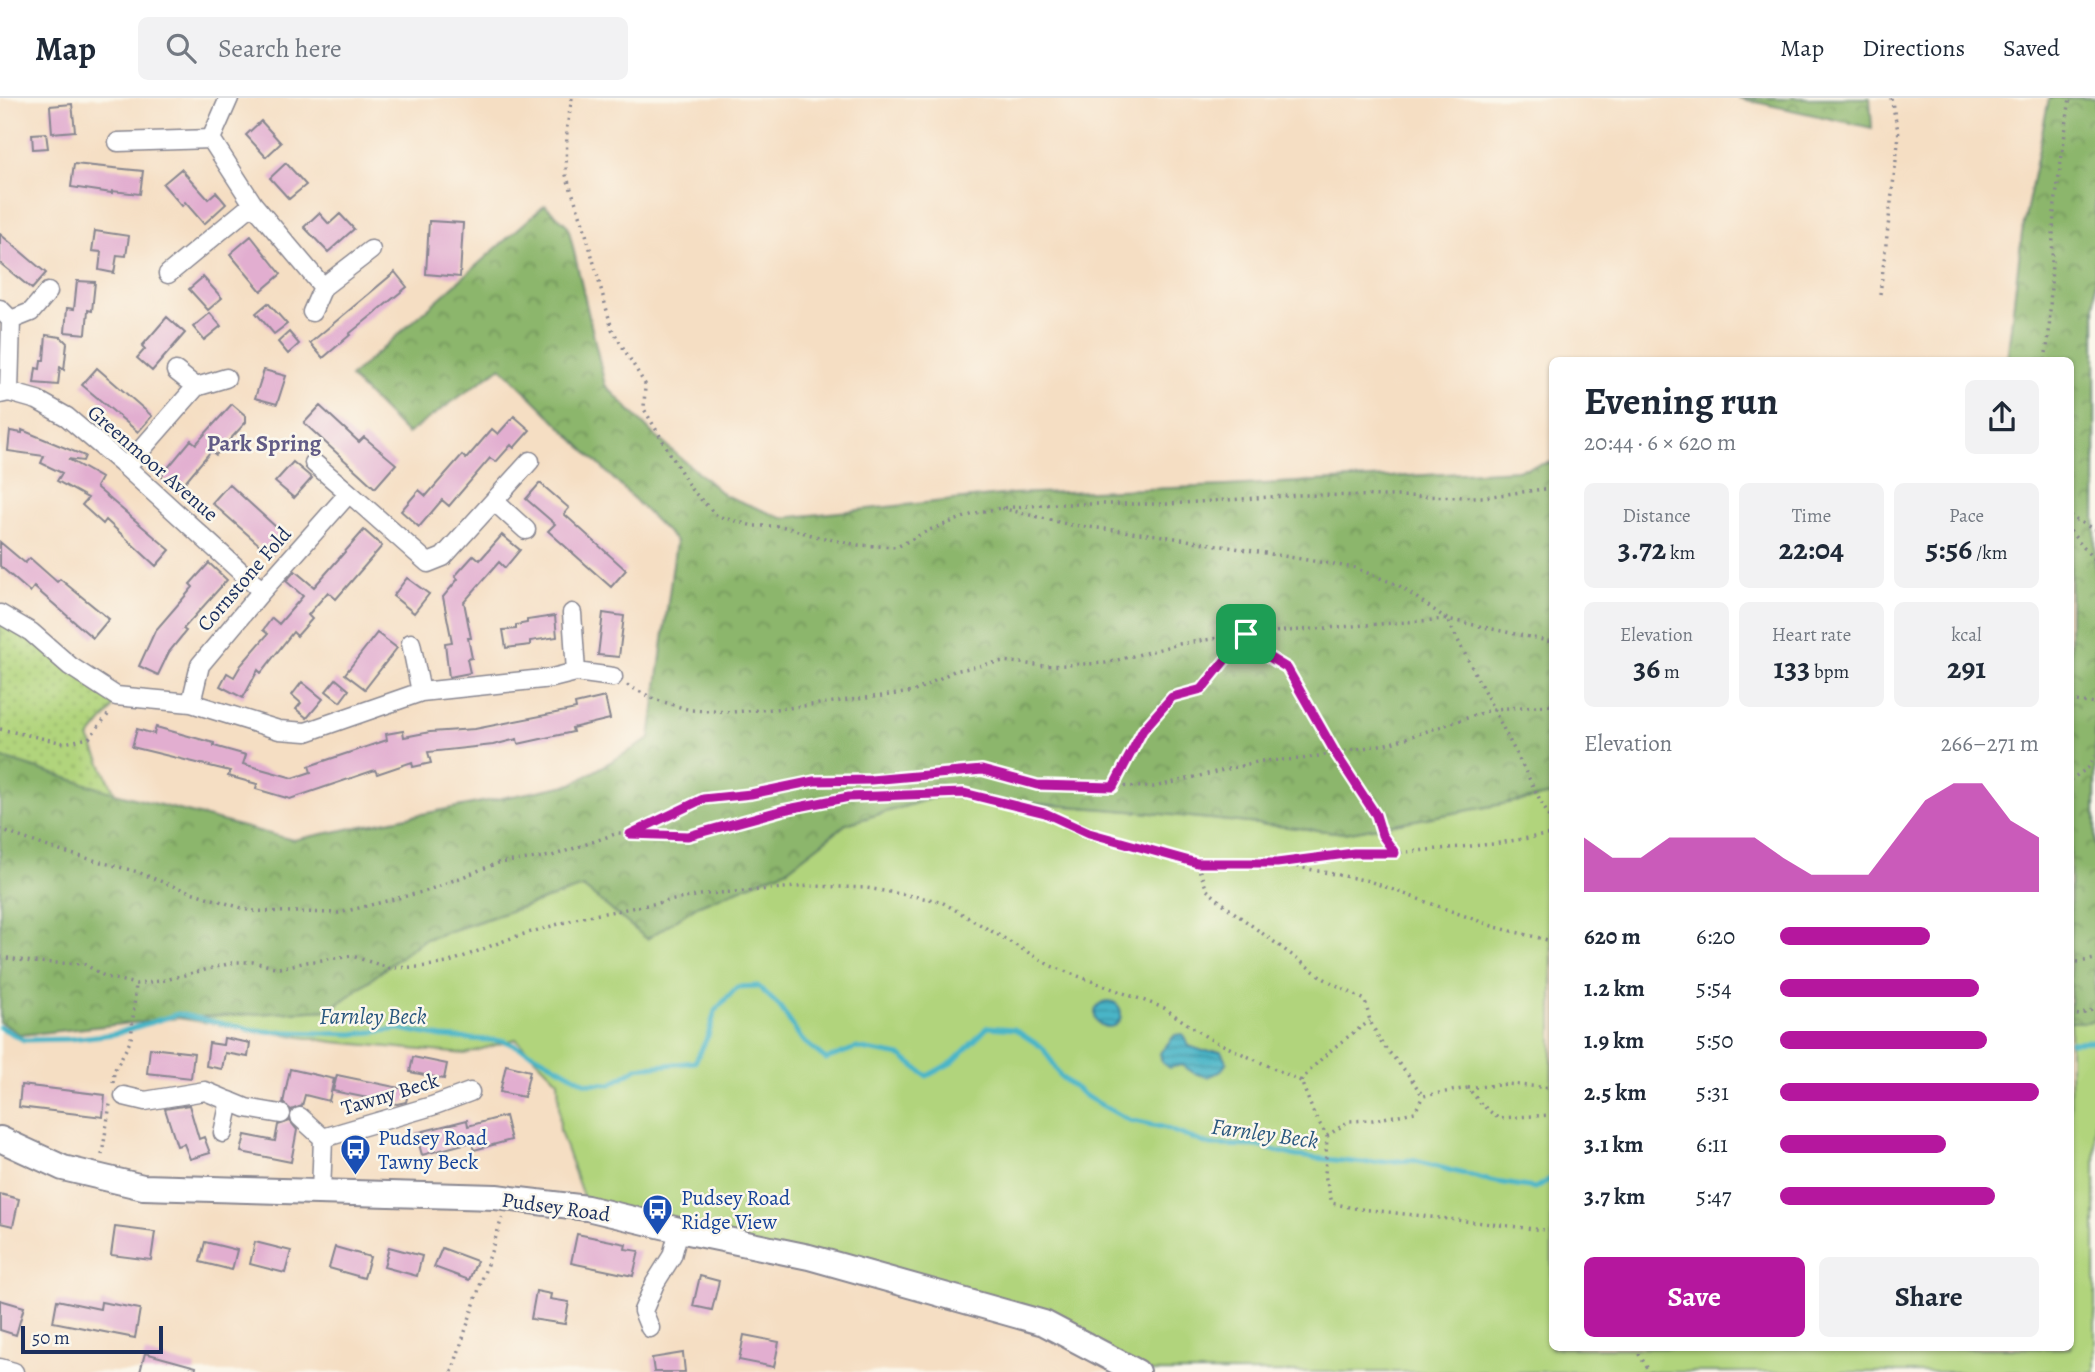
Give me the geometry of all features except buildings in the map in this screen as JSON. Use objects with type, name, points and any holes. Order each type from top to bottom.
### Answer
[{"type":"main road","name":"Pudsey Road","points":[[0,1139],[62,1168],[143,1187],[509,1199],[587,1208],[809,1257],[1044,1323],[1137,1372]]},
{"type":"street","points":[[211,139],[229,98]]},
{"type":"street","points":[[118,142],[211,139]]},
{"type":"street","points":[[211,139],[253,204],[323,287]]},
{"type":"street","points":[[168,274],[253,204]]},
{"type":"street","points":[[312,312],[323,287],[371,250]]},
{"type":"street","points":[[4,393],[6,314],[31,312],[48,292]]},
{"type":"street","points":[[176,371],[196,387]]},
{"type":"street","points":[[126,467],[196,387],[226,377]]},
{"type":"street","name":"Greenmoor Avenue","points":[[4,393],[37,400],[66,417],[126,467],[262,591]]},
{"type":"street","points":[[314,463],[428,563],[443,557],[530,461]]},
{"type":"street","name":"Cornstone Fold","points":[[191,703],[200,665],[349,493]]},
{"type":"street","points":[[494,502],[526,530]]},
{"type":"street","points":[[572,613],[576,672]]},
{"type":"street","points":[[0,614],[31,632],[70,666],[116,696],[191,703],[279,730],[306,732],[421,692],[552,678],[576,672],[613,677]]},
{"type":"street","points":[[411,643],[421,692]]},
{"type":"street","points":[[124,1097],[145,1101],[205,1091],[246,1108],[281,1114]]},
{"type":"street","name":"Tawny Beck","points":[[323,1138],[470,1092]]},
{"type":"street","points":[[223,1133],[230,1101]]},
{"type":"street","name":"Tawny Beck","points":[[300,1117],[323,1138],[321,1193]]},
{"type":"street","points":[[650,1328],[643,1311],[655,1283],[672,1256],[678,1230]]},
{"type":"street","points":[[0,1368],[14,1372]]},
{"type":"path","points":[[572,98],[567,127],[566,175],[583,223],[612,329],[645,384],[644,409],[691,489],[717,516],[752,526],[780,526],[858,545],[897,547],[929,530],[979,512],[1001,508],[1167,504],[1300,495],[1484,497],[1549,488]]},
{"type":"path","points":[[1880,294],[1899,135],[1891,98]]},
{"type":"path","points":[[2045,357],[2049,335],[2054,211],[2070,98]]},
{"type":"path","points":[[1001,508],[1071,526],[1157,535],[1355,568],[1398,584],[1447,619],[1549,818]]},
{"type":"path","points":[[2074,518],[2095,530]]},
{"type":"path","points":[[2074,536],[2095,561]]},
{"type":"path","points":[[613,677],[654,699],[690,710],[732,712],[913,692],[954,671],[1003,661],[1045,666],[1105,663],[1178,644],[1246,634],[1447,619],[1549,641]]},
{"type":"path","points":[[1246,634],[1269,657],[1287,668],[1336,754],[1376,815],[1382,835],[1395,853]]},
{"type":"path","points":[[1113,787],[1143,730],[1172,697],[1202,689],[1246,634]]},
{"type":"path","points":[[0,729],[64,743],[89,738],[111,711],[116,696]]},
{"type":"path","points":[[2074,700],[2095,704]]},
{"type":"path","points":[[630,834],[703,799],[751,794],[814,781],[871,780],[982,770],[1037,785],[1154,787],[1261,761],[1302,759],[1391,743],[1494,709],[1549,705]]},
{"type":"path","points":[[2074,777],[2088,768],[2095,757]]},
{"type":"path","points":[[0,830],[60,851],[138,872],[250,911],[339,914],[426,891],[498,863],[552,856],[618,833],[688,836],[783,810],[849,797],[964,793],[1045,813],[1089,833],[1197,863],[1277,863],[1354,853],[1395,853],[1493,845],[1549,835]]},
{"type":"path","points":[[1197,863],[1206,890],[1323,978],[1365,1000],[1370,1021],[1382,1044],[1423,1096]]},
{"type":"path","points":[[1277,863],[1369,881],[1495,927],[1549,941]]},
{"type":"path","points":[[0,957],[33,962],[84,964],[106,977],[135,984],[161,981],[236,962],[253,962],[279,968],[307,961],[352,956],[389,968],[420,967],[447,963],[514,937],[583,917],[706,894],[810,886],[867,888],[940,901],[1051,966],[1164,1008],[1208,1038],[1301,1081],[1314,1114],[1327,1136],[1325,1175],[1332,1203],[1353,1209],[1549,1231]]},
{"type":"path","points":[[2074,961],[2095,959]]},
{"type":"path","points":[[131,1040],[135,984]]},
{"type":"path","points":[[2074,1014],[2079,1015],[2095,1009]]},
{"type":"path","points":[[1301,1081],[1333,1046],[1370,1021]]},
{"type":"path","points":[[1423,1096],[1507,1084],[1549,1088]]},
{"type":"path","points":[[1468,1088],[1482,1105],[1498,1118],[1549,1115]]},
{"type":"path","points":[[1327,1136],[1349,1121],[1373,1120],[1415,1112],[1423,1096]]},
{"type":"path","points":[[452,1372],[509,1199]]},
{"type":"path","points":[[1637,1351],[1650,1372]]},
{"type":"green space","points":[[1738,98],[1870,98],[1872,128]]},
{"type":"green space","points":[[2049,98],[2095,98],[2095,1019],[2088,1022],[2074,1022],[2074,357],[2007,357],[2022,233]]},
{"type":"green space","points":[[545,205],[568,226],[605,385],[654,435],[724,495],[782,518],[1010,494],[1226,486],[1517,470],[1549,463],[1549,796],[1345,833],[1142,812],[939,796],[846,824],[788,869],[697,906],[647,939],[583,887],[423,940],[330,1010],[178,1018],[21,1035],[0,1022],[0,757],[115,793],[293,840],[572,784],[650,739],[676,541],[501,367],[407,434],[350,377]]},
{"type":"green space","points":[[0,614],[116,696],[111,711],[89,738],[115,793],[0,757]]},
{"type":"green space","points":[[939,796],[1142,812],[1345,833],[1549,796],[1549,1351],[2074,1351],[2074,1022],[2095,1019],[2095,1372],[1137,1372],[1044,1323],[587,1208],[560,1131],[558,1081],[516,1039],[465,1054],[334,1042],[178,1018],[330,1010],[423,940],[583,887],[647,938],[697,906],[788,869],[846,824]]},
{"type":"water","points":[[1108,1001],[1117,1005],[1121,1014],[1117,1023],[1108,1027],[1099,1023],[1095,1014],[1099,1005]]},
{"type":"water","points":[[1183,1034],[1189,1046],[1203,1051],[1221,1051],[1227,1063],[1220,1072],[1207,1077],[1182,1065],[1169,1068],[1162,1063],[1160,1053],[1175,1035]]},
{"type":"waterway","name":"Farnley Beck","points":[[0,1027],[24,1040],[70,1039],[114,1034],[178,1014],[258,1031],[353,1034],[400,1029],[442,1037],[505,1041],[586,1083],[611,1084],[637,1068],[695,1062],[708,1036],[715,1011],[737,987],[758,986],[780,1007],[802,1040],[826,1059],[856,1048],[901,1056],[927,1076],[953,1062],[988,1027],[1014,1029],[1043,1048],[1061,1077],[1087,1097],[1129,1120],[1162,1127],[1210,1145],[1257,1146],[1296,1156],[1363,1163],[1412,1160],[1491,1181],[1535,1188],[1549,1180]]},
{"type":"waterway","points":[[2074,1042],[2095,1041]]},
{"type":"place","name":"Pudsey Road Tawny Beck","points":[[355,1177]]},
{"type":"place","name":"Pudsey Road Ridge View","points":[[658,1237]]},
{"type":"district","name":"Park Spring","points":[[264,443]]},
{"type":"route","points":[[1246,634],[1269,657],[1287,668],[1336,754],[1376,815],[1382,835],[1395,853],[1354,853],[1277,863],[1197,863],[1089,833],[1045,813],[964,793],[849,797],[783,810],[688,836],[630,834],[703,799],[751,794],[814,781],[871,780],[982,770],[1037,785],[1113,787],[1143,730],[1172,697],[1202,689],[1246,634]]}]
